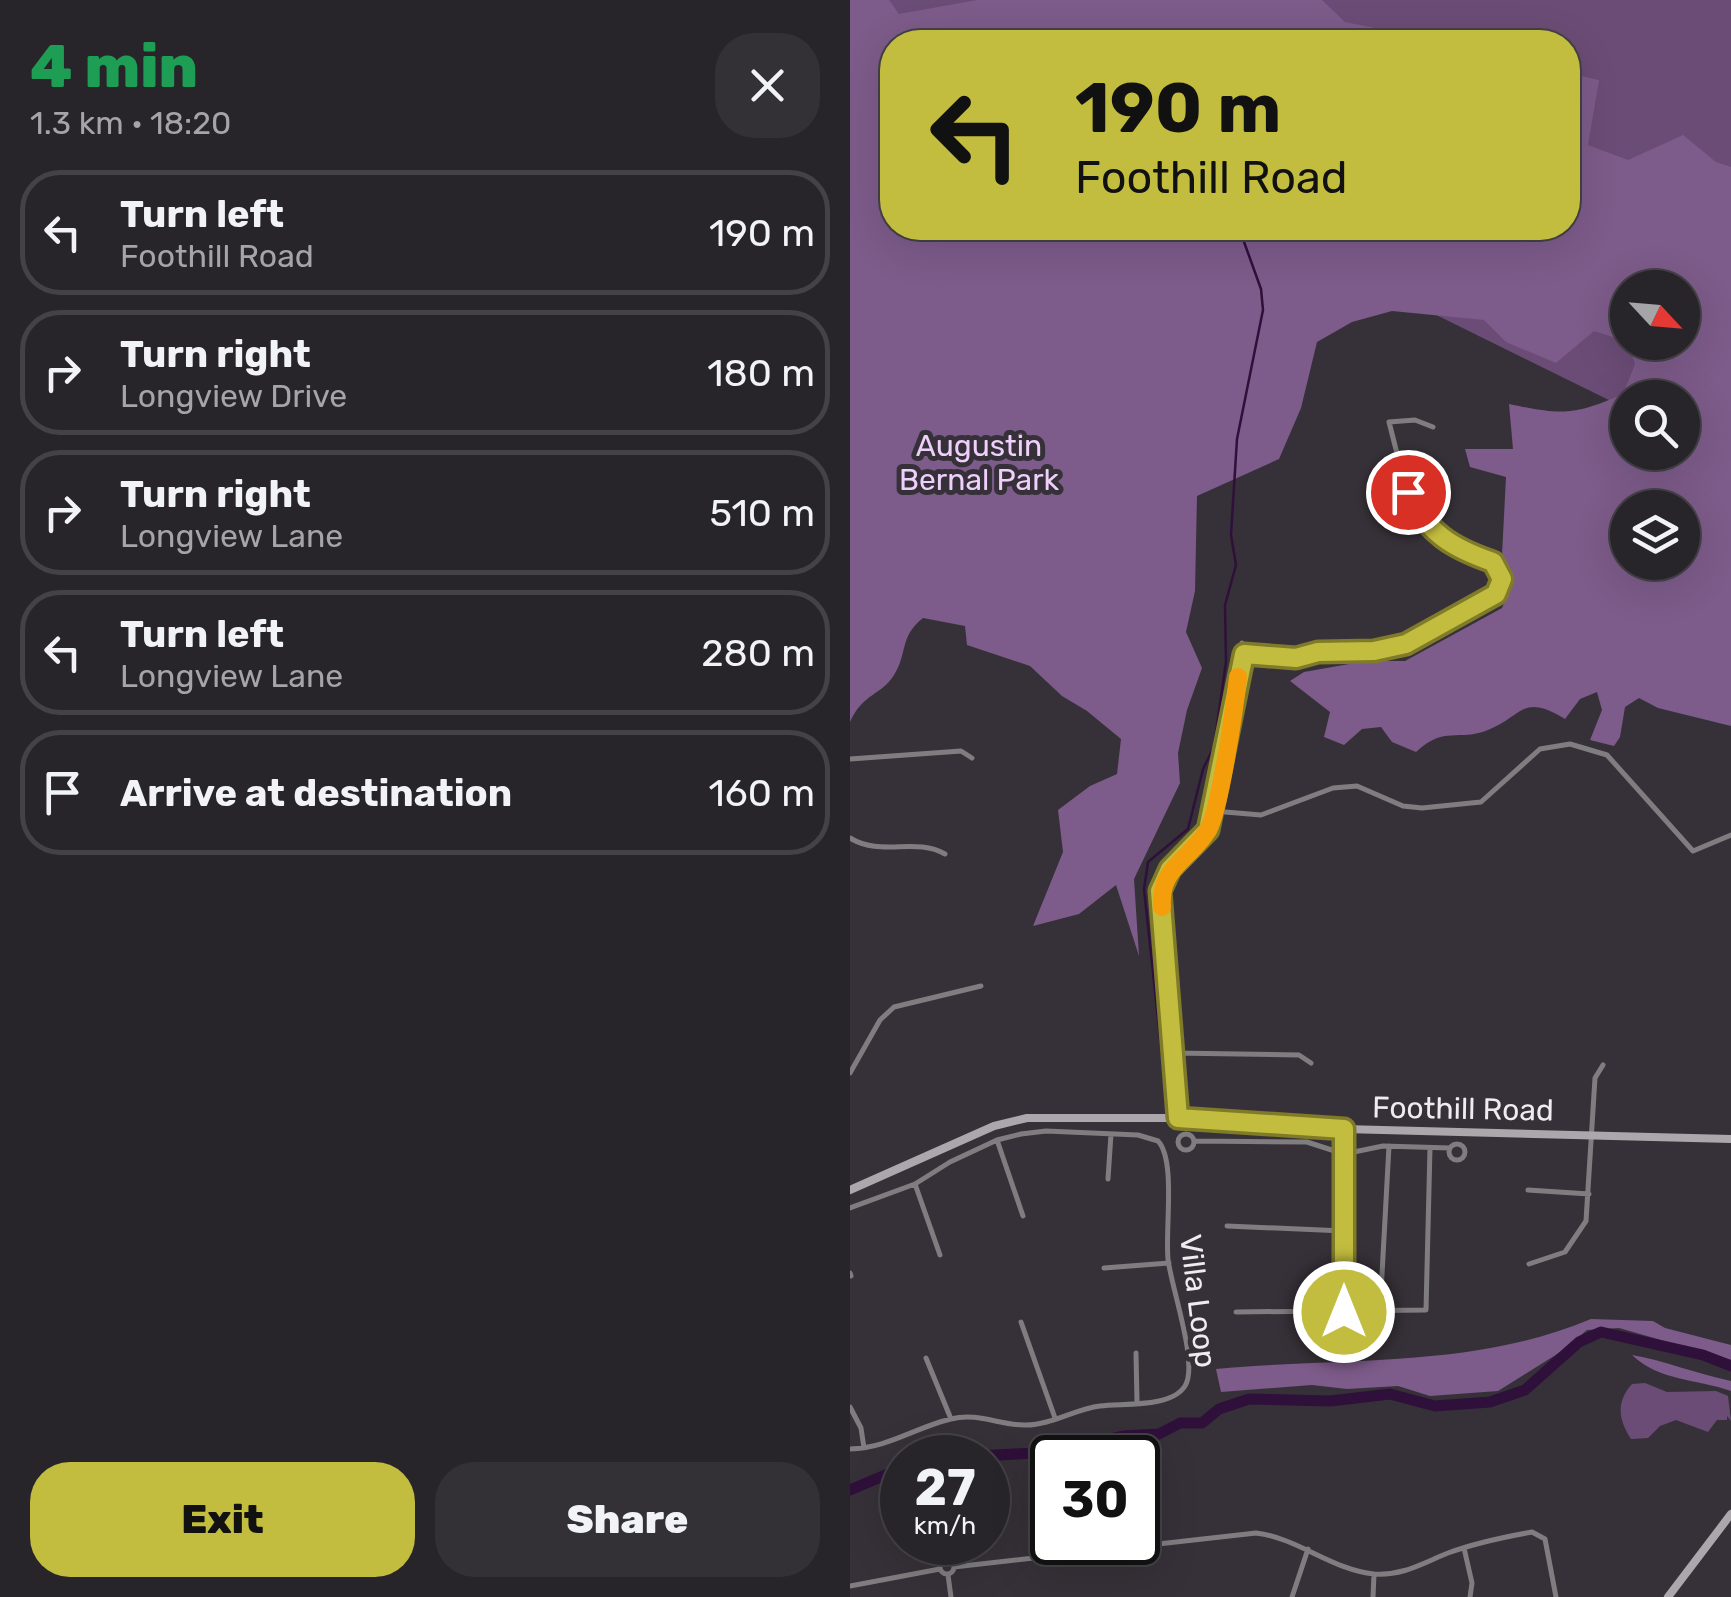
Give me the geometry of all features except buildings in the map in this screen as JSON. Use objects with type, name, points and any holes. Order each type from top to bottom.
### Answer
[{"type":"main road","name":"Foothill Road","points":[[850,1190],[980,1132],[1026,1118],[1178,1118],[1344,1129],[1731,1139]]},
{"type":"main road","points":[[1668,1597],[1731,1514]]},
{"type":"street","points":[[1244,654],[1296,658],[1318,652],[1374,651],[1406,644],[1496,594],[1502,579],[1493,562],[1454,548],[1417,512],[1408,492],[1389,422],[1415,420],[1433,427]]},
{"type":"street","points":[[1178,1118],[1160,891],[1170,869],[1208,830],[1244,654],[1242,642]]},
{"type":"street","points":[[1213,812],[1260,815],[1333,788],[1358,786],[1403,806],[1481,802],[1540,749],[1570,744],[1607,755],[1694,852],[1731,835]]},
{"type":"street","points":[[850,759],[961,751],[972,758]]},
{"type":"street","points":[[850,838],[870,848],[926,847],[946,854]]},
{"type":"street","points":[[850,1074],[880,1020],[894,1008],[982,986]]},
{"type":"street","points":[[1173,1053],[1299,1055],[1312,1063]]},
{"type":"street","points":[[1529,1264],[1565,1252],[1586,1221],[1595,1078],[1602,1065]]},
{"type":"street","points":[[1344,1129],[1344,1312]]},
{"type":"street","name":"Villa Loop","points":[[850,1208],[914,1184],[997,1140],[1046,1130],[1150,1138],[1163,1146],[1170,1168],[1165,1220],[1168,1263],[1190,1369],[1188,1380],[1172,1398],[1094,1406],[1029,1426],[975,1416],[951,1418],[882,1446],[850,1449]]},
{"type":"street","points":[[1108,1179],[1111,1134]]},
{"type":"street","points":[[997,1140],[1024,1216]]},
{"type":"street","points":[[1194,1141],[1306,1142],[1344,1154],[1388,1146],[1450,1148]]},
{"type":"street","points":[[1380,1311],[1388,1146]]},
{"type":"street","points":[[1236,1312],[1426,1310],[1430,1148]]},
{"type":"street","points":[[914,1184],[940,1255]]},
{"type":"street","points":[[1528,1190],[1589,1194]]},
{"type":"street","points":[[1227,1226],[1344,1232]]},
{"type":"street","points":[[1104,1268],[1168,1263]]},
{"type":"street","points":[[1021,1322],[1055,1418]]},
{"type":"street","points":[[1136,1353],[1136,1402]]},
{"type":"street","points":[[926,1358],[951,1418]]},
{"type":"street","points":[[850,1407],[861,1428],[864,1448]]},
{"type":"street","points":[[940,1570],[945,1561],[954,1567],[1242,1533],[1270,1534],[1374,1574],[1415,1569],[1464,1548],[1532,1532],[1542,1534],[1556,1597]]},
{"type":"street","points":[[1292,1597],[1308,1548]]},
{"type":"street","points":[[1464,1548],[1472,1583],[1470,1597]]},
{"type":"street","points":[[948,1574],[954,1567]]},
{"type":"street","points":[[850,1586],[940,1570],[948,1574]]},
{"type":"street","points":[[948,1574],[952,1597]]},
{"type":"street","points":[[1373,1597],[1374,1574]]},
{"type":"street","points":[[859,1584],[861,1597]]},
{"type":"shaded area","points":[[850,0],[1731,0],[1731,461],[1700,421],[1700,380],[1610,380],[1610,401],[1284,240],[1580,240],[1580,30],[880,30],[880,240],[891,240],[850,569]]},
{"type":"shaded area","points":[[1645,1383],[1667,1392],[1716,1391],[1728,1396],[1731,1421],[1727,1416],[1727,1420],[1717,1420],[1708,1432],[1676,1420],[1660,1426],[1648,1438],[1631,1439],[1621,1418],[1621,1404],[1632,1384]]},
{"type":"green space","name":"Augustin Bernal Park","points":[[850,0],[889,0],[899,14],[977,0],[1322,0],[1345,22],[1401,30],[880,30],[880,240],[1580,240],[1580,76],[1599,80],[1588,145],[1628,160],[1683,135],[1716,162],[1731,167],[1731,726],[1658,708],[1639,698],[1625,707],[1620,737],[1614,746],[1590,740],[1602,710],[1597,692],[1580,699],[1565,719],[1531,707],[1488,730],[1444,736],[1416,752],[1392,742],[1381,727],[1362,729],[1344,745],[1324,737],[1330,712],[1290,681],[1304,672],[1366,661],[1405,661],[1502,608],[1514,577],[1502,555],[1506,477],[1470,467],[1465,449],[1513,449],[1509,404],[1567,411],[1610,399],[1610,470],[1700,470],[1700,380],[1629,380],[1634,360],[1700,360],[1700,270],[1610,270],[1610,336],[1594,331],[1556,363],[1506,342],[1484,320],[1392,311],[1352,322],[1317,342],[1301,408],[1279,459],[1197,496],[1195,591],[1186,632],[1202,668],[1187,710],[1178,753],[1180,783],[1134,879],[1139,956],[1116,885],[1079,914],[1033,926],[1063,852],[1058,810],[1090,786],[1117,774],[1121,739],[1062,696],[1030,666],[967,645],[965,626],[923,618],[910,632],[894,675],[861,705],[850,722]]},
{"type":"green space","points":[[1591,1319],[1653,1321],[1665,1328],[1731,1345],[1731,1360],[1619,1328],[1587,1330],[1562,1351],[1498,1391],[1430,1396],[1398,1386],[1347,1389],[1312,1385],[1221,1392],[1216,1369],[1453,1354],[1546,1335]]},
{"type":"green space","points":[[1632,1355],[1731,1381],[1731,1391],[1666,1375]]},
{"type":"waterway","points":[[1167,1102],[1144,889],[1148,862],[1188,829],[1203,769],[1214,747],[1226,662],[1225,605],[1236,565],[1231,535],[1237,439],[1263,310],[1261,289],[1243,240]]},
{"type":"waterway","points":[[1010,1454],[1053,1452],[1123,1436],[1159,1434],[1180,1423],[1202,1423],[1219,1409],[1249,1399],[1330,1401],[1390,1394],[1435,1406],[1490,1402],[1525,1390],[1579,1342],[1601,1332],[1703,1355],[1731,1366]]},
{"type":"waterway","points":[[850,1490],[880,1477]]},
{"type":"slow traffic","points":[[1162,907],[1160,891],[1170,869],[1208,830],[1238,677]]},
{"type":"route","points":[[1344,1312],[1344,1129],[1178,1118],[1160,891],[1170,869],[1208,830],[1244,654],[1296,658],[1318,652],[1374,651],[1406,644],[1496,594],[1502,579],[1493,562],[1454,548],[1417,512],[1408,492]]}]
